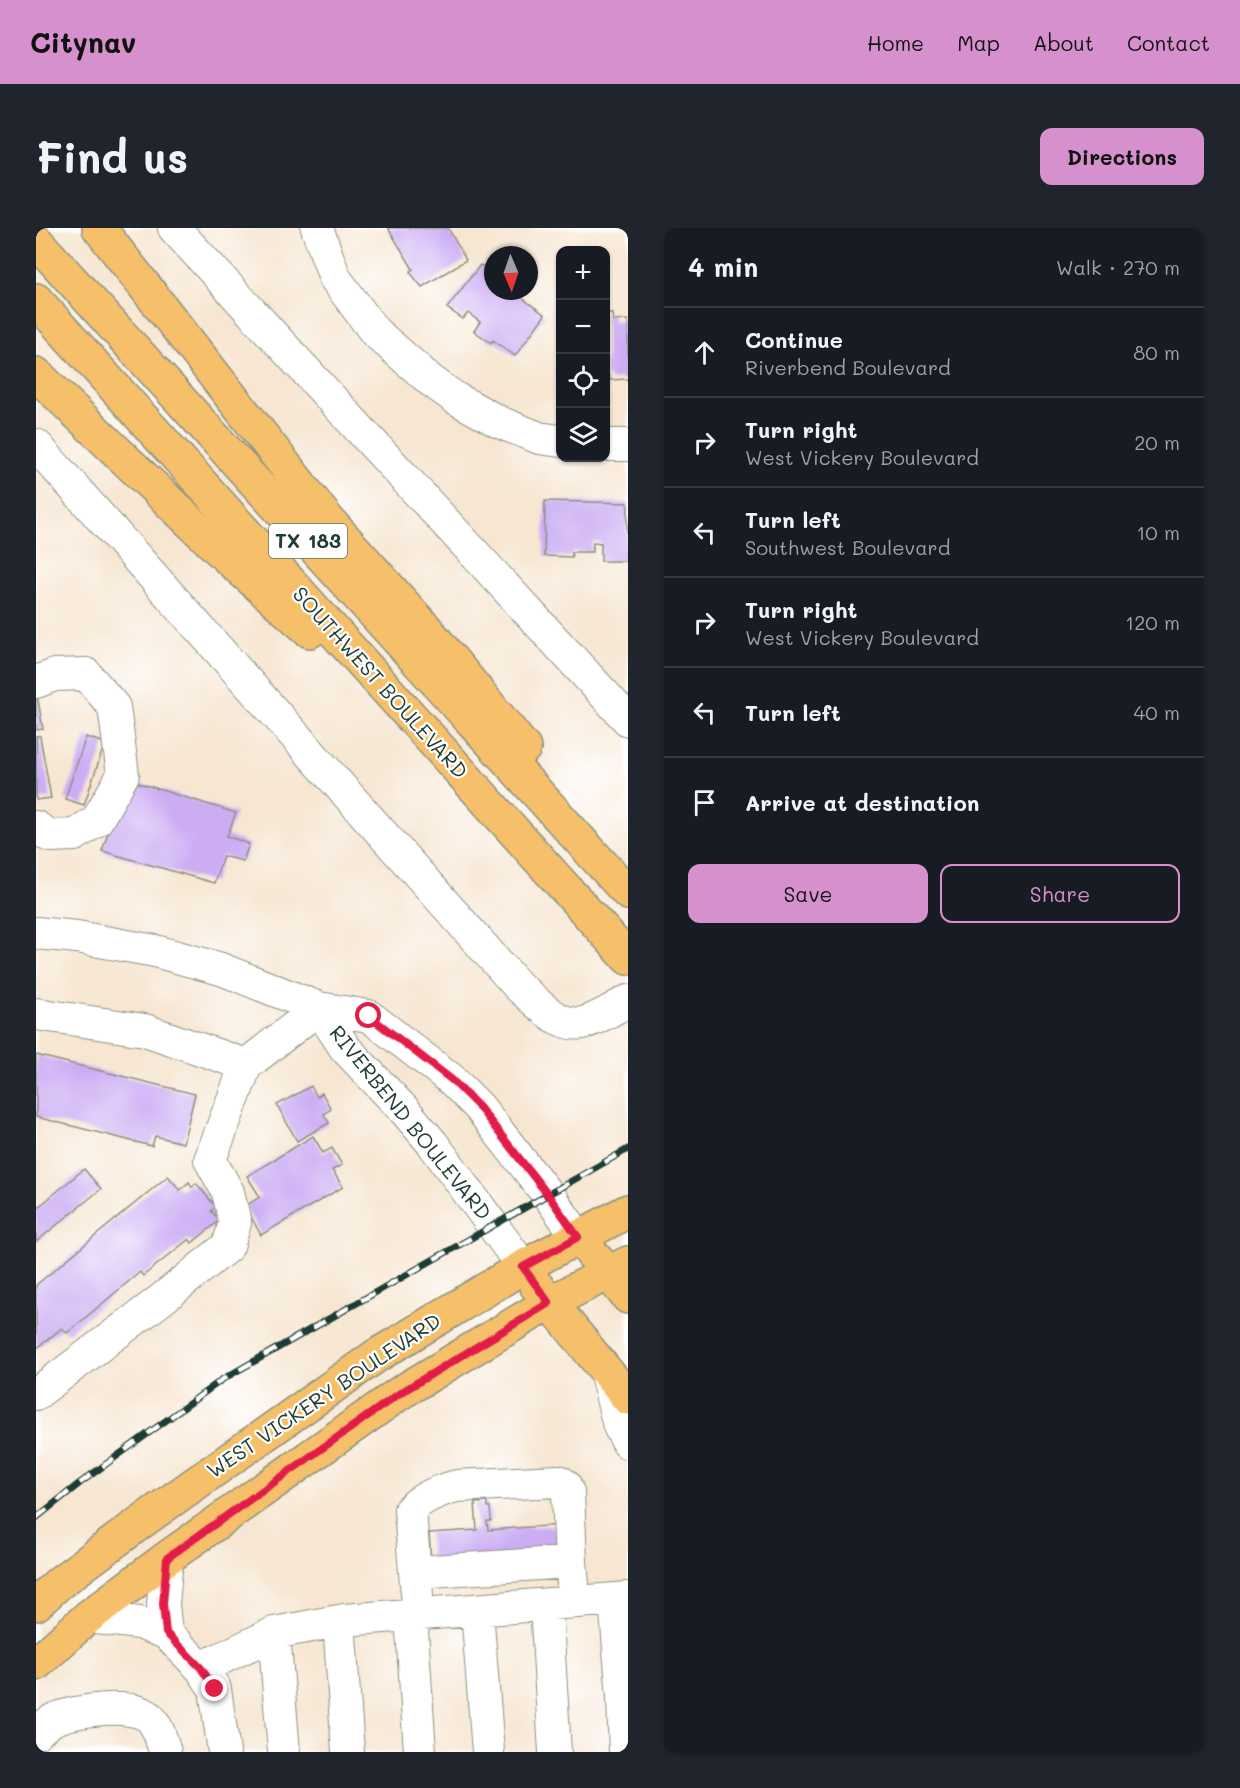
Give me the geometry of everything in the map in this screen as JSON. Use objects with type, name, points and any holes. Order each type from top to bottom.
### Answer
[{"type":"main road","points":[[99,228],[328,520],[427,630],[571,804],[580,840]]},
{"type":"main road","name":"SOUTHWEST BOULEVARD","points":[[36,241],[628,893]]},
{"type":"main road","name":"SOUTHWEST BOULEVARD","points":[[36,300],[628,958]]},
{"type":"main road","points":[[36,374],[231,561],[310,632],[484,810],[535,854]]},
{"type":"main road","name":"WEST VICKERY BOULEVARD","points":[[36,1604],[59,1583],[141,1522],[376,1356],[523,1267],[628,1211]]},
{"type":"main road","points":[[578,1237],[621,1278]]},
{"type":"main road","points":[[523,1267],[549,1303],[628,1398]]},
{"type":"main road","name":"WEST VICKERY BOULEVARD","points":[[36,1664],[88,1617],[167,1558],[400,1393],[549,1303],[621,1278]]},
{"type":"street","points":[[174,228],[628,720]]},
{"type":"street","points":[[317,228],[335,278],[375,332],[430,380],[455,398],[499,422],[539,438],[556,440]]},
{"type":"street","points":[[36,445],[519,987],[549,1013],[569,1024],[582,1023],[628,1001]]},
{"type":"street","points":[[610,445],[628,445]]},
{"type":"street","points":[[36,682],[55,675],[86,674],[114,707],[123,775],[98,820],[75,835],[50,836],[36,827]]},
{"type":"street","name":"RIVERBEND BOULEVARD","points":[[36,933],[77,937],[155,951],[221,969],[320,1008],[369,1016],[452,1080],[479,1107],[578,1237]]},
{"type":"street","points":[[36,1394],[228,1246],[235,1223],[228,1192],[210,1160],[246,1065],[320,1008]]},
{"type":"street","name":"RIVERBEND BOULEVARD","points":[[320,1008],[345,1048],[433,1144],[523,1267]]},
{"type":"street","points":[[36,1014],[145,1030],[246,1065]]},
{"type":"street","points":[[605,1370],[620,1426],[628,1443]]},
{"type":"street","points":[[420,1752],[414,1615],[415,1572],[410,1510],[445,1489],[457,1486],[559,1481],[566,1485],[568,1492],[572,1562],[560,1604],[555,1752]]},
{"type":"street","points":[[166,1633],[163,1604],[167,1558]]},
{"type":"street","points":[[415,1572],[572,1562]]},
{"type":"street","points":[[201,1668],[274,1633],[339,1621],[621,1599],[626,1697],[625,1752]]},
{"type":"street","points":[[477,1610],[488,1752]]},
{"type":"street","points":[[88,1617],[139,1623],[166,1633],[201,1668],[215,1689],[224,1752]]},
{"type":"street","points":[[339,1621],[348,1752]]},
{"type":"street","points":[[274,1633],[284,1752]]},
{"type":"street","points":[[36,1733],[55,1719],[120,1707],[150,1717],[165,1752]]},
{"type":"building","points":[[388,228],[448,228],[466,260],[422,287],[410,272],[413,269]]},
{"type":"building","points":[[480,265],[484,267],[484,300],[525,300],[545,315],[515,356],[493,340],[491,343],[474,331],[480,322],[468,313],[463,319],[447,308]]},
{"type":"building","points":[[610,313],[612,313],[613,321],[628,320],[628,379],[610,380]]},
{"type":"building","points":[[545,501],[628,503],[626,561],[601,561],[601,543],[593,542],[593,552],[572,552],[572,557],[544,556]]},
{"type":"building","points":[[36,695],[43,729],[36,730]]},
{"type":"building","points":[[36,736],[40,736],[51,798],[36,800]]},
{"type":"building","points":[[86,737],[105,743],[84,805],[65,799]]},
{"type":"building","points":[[126,779],[236,813],[227,836],[249,844],[243,861],[223,856],[214,883],[102,851]]},
{"type":"building","points":[[36,1055],[195,1094],[183,1143],[155,1136],[152,1146],[36,1117]]},
{"type":"building","points":[[311,1086],[317,1097],[322,1093],[331,1109],[324,1114],[329,1123],[297,1141],[277,1105]]},
{"type":"building","points":[[313,1136],[323,1153],[332,1148],[342,1165],[332,1170],[343,1187],[261,1235],[245,1206],[260,1197],[247,1176]]},
{"type":"building","points":[[84,1169],[101,1189],[36,1242],[36,1209]]},
{"type":"building","points":[[168,1176],[180,1190],[189,1182],[192,1187],[196,1183],[216,1207],[211,1211],[220,1220],[192,1243],[189,1239],[143,1276],[140,1272],[67,1333],[62,1328],[36,1349],[36,1285]]},
{"type":"building","points":[[487,1502],[487,1507],[490,1507],[491,1521],[487,1521],[488,1530],[562,1525],[564,1554],[431,1562],[429,1533],[477,1530],[475,1503]]},
{"type":"railway","points":[[36,1518],[80,1483],[223,1379],[628,1149]]},
{"type":"route","points":[[215,1689],[201,1668],[166,1633],[163,1604],[167,1558],[400,1393],[549,1303],[523,1267],[578,1237],[479,1107],[452,1080],[369,1016]]}]
